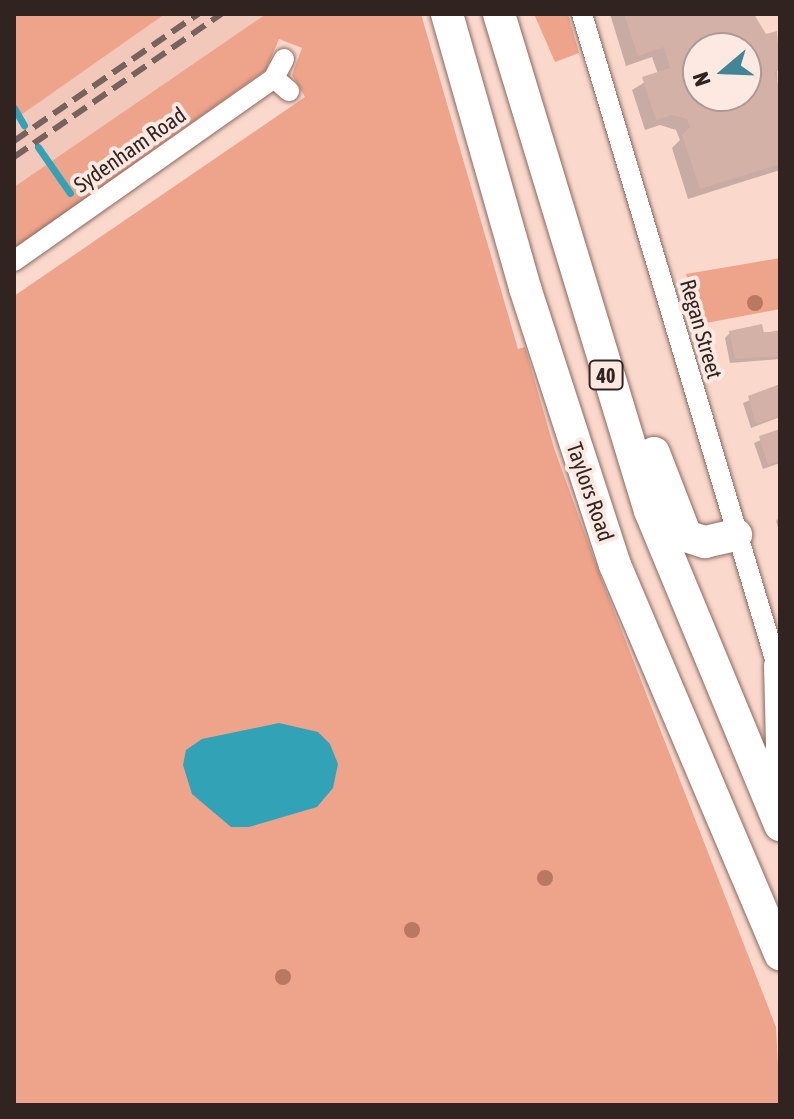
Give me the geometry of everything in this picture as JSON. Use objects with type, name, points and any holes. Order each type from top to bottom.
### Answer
[{"type":"main road","name":"Taylors Road","points":[[447,14],[587,486],[639,628],[780,954]]},
{"type":"main road","name":"40","points":[[499,14],[599,353],[674,578],[774,813]]},
{"type":"main road","points":[[599,353],[633,400],[681,530],[698,542],[736,535]]},
{"type":"main road","points":[[720,817],[774,813]]},
{"type":"street","name":"Regan Street","points":[[582,14],[776,666],[774,813]]},
{"type":"street","name":"Sydenham Road","points":[[14,261],[282,84],[284,59]]},
{"type":"shaded area","points":[[14,14],[165,14],[14,120]]},
{"type":"shaded area","points":[[165,14],[266,14],[14,187],[14,120]]},
{"type":"shaded area","points":[[266,14],[421,14],[518,349],[525,347],[554,448],[600,575],[776,1027],[780,1105],[14,1105],[14,296],[305,97],[292,75],[302,48],[279,39],[266,70],[14,249],[14,187]]},
{"type":"shaded area","points":[[534,14],[568,14],[579,53],[555,62]]},
{"type":"shaded area","points":[[780,258],[780,309],[701,324],[686,274]]},
{"type":"water","points":[[279,723],[318,732],[330,744],[338,764],[333,788],[317,807],[249,827],[231,827],[192,794],[183,765],[186,750],[202,739]]},
{"type":"building","points":[[624,14],[754,14],[766,34],[777,31],[780,70],[774,72],[780,91],[780,164],[700,189],[682,135],[690,127],[687,119],[672,115],[656,120],[642,77],[670,68],[664,47],[638,56]]},
{"type":"building","points":[[762,324],[764,333],[780,330],[780,356],[735,359],[729,331]]},
{"type":"building","points":[[780,384],[780,416],[756,424],[748,396]]},
{"type":"building","points":[[780,429],[780,461],[768,465],[759,436]]},
{"type":"waterway","points":[[14,108],[24,125]]},
{"type":"waterway","points":[[38,147],[70,193]]},
{"type":"railway","points":[[14,141],[198,14]]},
{"type":"railway","points":[[14,157],[221,14]]}]
